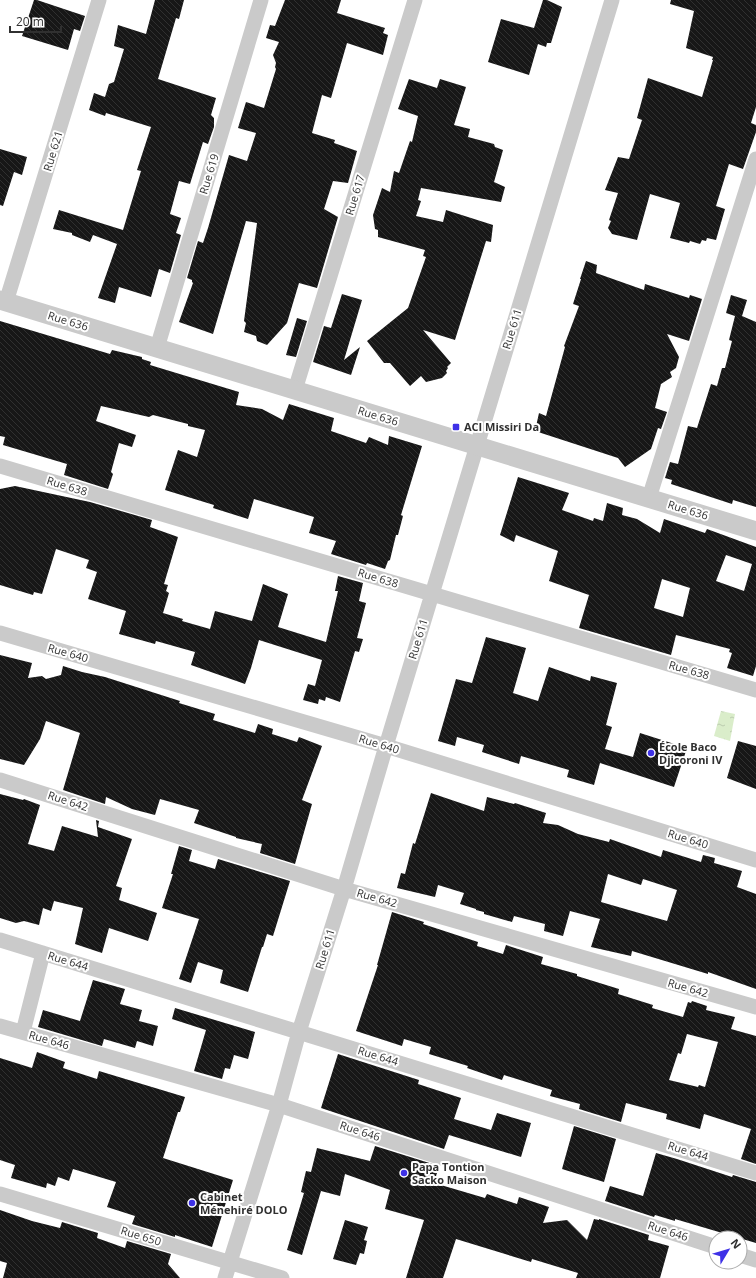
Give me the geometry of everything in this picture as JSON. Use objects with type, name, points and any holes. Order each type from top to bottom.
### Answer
[{"type":"street","name":"Rue 621","points":[[3,301],[99,0]]},
{"type":"street","name":"Rue 619","points":[[157,348],[260,0]]},
{"type":"street","name":"Rue 617","points":[[295,390],[415,0]]},
{"type":"street","name":"Rue 611","points":[[225,1278],[279,1105],[299,1032],[344,889],[612,0]]},
{"type":"street","points":[[649,498],[756,158]]},
{"type":"street","name":"Rue 636","points":[[3,301],[756,531]]},
{"type":"street","name":"Rue 638","points":[[0,466],[756,690]]},
{"type":"street","name":"Rue 640","points":[[0,633],[386,746],[756,860]]},
{"type":"street","name":"Rue 642","points":[[0,780],[344,889],[756,1008]]},
{"type":"street","name":"Rue 644","points":[[0,940],[756,1172]]},
{"type":"street","points":[[23,1032],[44,953]]},
{"type":"street","name":"Rue 646","points":[[0,1026],[279,1105],[708,1244]]},
{"type":"street","name":"Rue 650","points":[[0,1194],[282,1278]]},
{"type":"water","points":[[721,711],[735,714],[730,741],[714,736]]},
{"type":"building","points":[[34,0],[85,16],[80,31],[74,29],[68,50],[22,36]]},
{"type":"building","points":[[155,0],[184,0],[179,19],[176,18],[158,79],[216,98],[211,115],[214,118],[214,127],[208,144],[203,142],[190,184],[179,181],[170,214],[181,218],[176,233],[181,235],[170,273],[159,269],[151,297],[119,287],[115,303],[98,298],[117,244],[93,235],[90,242],[72,235],[72,233],[53,229],[59,210],[123,230],[141,171],[137,170],[151,127],[106,113],[105,116],[89,110],[94,93],[105,97],[109,84],[114,82],[124,49],[114,46],[118,25],[146,34]]},
{"type":"building","points":[[285,0],[341,0],[337,13],[385,28],[383,33],[388,35],[383,55],[347,43],[331,98],[322,95],[312,133],[335,140],[334,143],[357,151],[348,183],[333,181],[324,209],[338,217],[317,288],[299,283],[287,323],[267,345],[257,341],[256,336],[244,332],[246,323],[244,321],[257,223],[246,221],[213,334],[179,322],[193,283],[192,280],[187,278],[198,241],[203,243],[229,155],[247,161],[256,133],[238,128],[246,102],[264,108],[276,69],[276,63],[273,55],[279,42],[266,38],[270,25],[275,26]]},
{"type":"building","points":[[543,0],[547,0],[562,7],[551,43],[547,43],[546,47],[538,44],[529,75],[488,62],[501,19],[534,28]]},
{"type":"building","points":[[671,0],[756,0],[756,107],[751,123],[756,125],[756,132],[743,169],[729,164],[716,206],[725,209],[716,240],[707,238],[706,241],[702,240],[700,244],[670,238],[680,203],[650,194],[637,240],[612,234],[608,228],[611,221],[609,220],[618,193],[605,190],[618,157],[629,159],[642,120],[637,118],[648,78],[702,97],[713,60],[713,57],[686,48],[694,11],[670,4]]},
{"type":"building","points":[[409,79],[437,88],[440,79],[466,87],[454,125],[470,129],[468,137],[494,144],[495,147],[503,150],[494,182],[505,187],[501,202],[421,188],[418,200],[421,201],[416,216],[443,222],[446,210],[493,225],[491,242],[486,241],[455,340],[423,330],[451,363],[447,367],[447,373],[442,378],[426,382],[421,376],[410,386],[390,363],[384,363],[367,341],[408,308],[426,257],[423,256],[425,250],[378,237],[378,230],[375,229],[373,215],[382,188],[390,192],[394,171],[399,173],[410,141],[412,142],[418,116],[398,109]]},
{"type":"building","points":[[0,149],[27,157],[22,175],[14,172],[3,206],[0,205]]},
{"type":"building","points":[[586,261],[597,265],[596,273],[644,290],[645,284],[689,298],[690,295],[702,299],[689,341],[667,334],[679,357],[676,368],[670,372],[672,377],[661,384],[655,408],[667,412],[661,429],[658,428],[651,449],[625,467],[618,458],[535,431],[539,413],[546,416],[565,347],[564,346],[579,306],[573,304]]},
{"type":"building","points":[[342,294],[362,300],[344,360],[360,347],[351,375],[313,362],[324,326],[331,328]]},
{"type":"building","points":[[731,295],[747,300],[742,316],[756,322],[756,507],[733,500],[732,504],[671,484],[672,480],[665,478],[670,462],[678,464],[688,426],[697,428],[711,384],[717,386],[722,368],[725,368],[732,341],[729,340],[735,316],[726,313]]},
{"type":"building","points":[[297,318],[307,321],[296,357],[286,355]]},
{"type":"building","points":[[0,321],[110,354],[112,350],[142,357],[142,359],[151,362],[150,365],[239,392],[236,405],[262,409],[283,420],[289,404],[334,418],[331,431],[366,443],[369,437],[388,445],[389,436],[422,446],[401,515],[403,516],[398,535],[396,535],[390,560],[388,561],[385,569],[367,563],[366,565],[331,554],[336,541],[309,533],[314,517],[254,499],[248,519],[213,508],[214,505],[165,490],[178,450],[197,457],[205,430],[188,426],[188,424],[153,415],[149,417],[101,406],[96,421],[136,435],[132,447],[119,443],[111,472],[113,474],[108,489],[64,475],[67,464],[3,445],[5,437],[0,436]]},
{"type":"building","points":[[518,477],[569,493],[562,510],[593,521],[594,518],[603,521],[607,503],[623,508],[622,515],[637,519],[660,533],[664,519],[705,533],[707,529],[756,547],[756,666],[753,676],[727,668],[732,653],[729,652],[730,649],[676,635],[671,655],[579,628],[589,595],[549,581],[558,551],[516,535],[514,542],[500,535]],"holes":[[[726,555],[752,564],[744,591],[716,581]],[[662,579],[690,588],[683,617],[654,608]]]},
{"type":"building","points":[[15,486],[90,502],[152,520],[150,527],[178,537],[164,584],[168,585],[166,591],[169,593],[163,613],[183,619],[182,621],[210,629],[215,611],[252,621],[263,584],[288,594],[278,627],[326,642],[338,591],[335,591],[338,576],[363,583],[359,601],[366,603],[357,638],[363,639],[359,652],[355,651],[340,702],[326,697],[325,701],[319,699],[318,704],[303,700],[308,684],[315,686],[322,660],[259,640],[245,684],[191,665],[195,652],[156,641],[155,644],[119,634],[126,611],[88,599],[97,572],[86,568],[89,560],[56,549],[42,594],[34,592],[33,595],[0,585],[0,489]]},
{"type":"building","points":[[486,637],[526,648],[513,693],[538,701],[549,667],[590,681],[591,676],[617,683],[606,725],[612,727],[605,749],[633,757],[640,733],[687,748],[674,787],[600,763],[594,785],[567,777],[569,770],[521,756],[519,764],[482,752],[484,745],[457,737],[455,746],[438,741],[456,679],[472,683]]},
{"type":"building","points":[[0,655],[32,663],[28,678],[42,676],[46,679],[61,675],[63,666],[105,677],[180,701],[179,703],[215,714],[213,720],[255,733],[258,724],[273,729],[272,734],[297,742],[299,737],[322,746],[302,800],[312,804],[295,864],[260,853],[262,844],[236,838],[194,823],[199,810],[160,799],[155,815],[132,809],[106,797],[105,804],[63,790],[80,733],[46,721],[40,739],[24,765],[0,759]]},
{"type":"building","points":[[738,741],[756,746],[756,789],[727,778]]},
{"type":"building","points":[[431,793],[484,811],[487,797],[515,803],[546,813],[543,823],[558,825],[578,834],[609,842],[610,839],[661,857],[663,850],[701,862],[703,855],[715,858],[714,863],[742,871],[737,887],[756,894],[756,989],[708,972],[708,974],[632,951],[631,956],[591,947],[600,919],[570,911],[563,936],[544,931],[545,924],[514,916],[512,922],[484,914],[484,912],[460,904],[464,893],[438,885],[435,897],[397,888],[401,873],[405,874],[413,843],[415,844]],"holes":[[[608,874],[641,885],[643,879],[677,890],[667,921],[601,902]]]},
{"type":"building","points":[[0,794],[24,799],[40,805],[28,844],[54,851],[62,826],[98,837],[96,820],[99,821],[98,827],[132,839],[116,886],[122,888],[119,900],[157,913],[148,941],[109,928],[102,953],[75,944],[83,908],[54,901],[51,911],[43,908],[39,925],[24,921],[16,923],[0,918]]},
{"type":"building","points":[[179,846],[192,850],[189,861],[215,869],[218,859],[290,881],[273,936],[267,934],[248,992],[220,983],[223,970],[198,962],[191,983],[179,979],[199,919],[162,908],[173,874],[171,874]]},
{"type":"building","points":[[392,912],[478,942],[477,946],[503,954],[506,945],[543,957],[541,964],[577,974],[577,976],[619,989],[618,994],[653,1005],[652,1008],[683,1017],[688,1002],[691,1003],[692,1001],[707,1006],[706,1010],[735,1017],[731,1029],[756,1036],[756,1164],[741,1159],[751,1129],[704,1114],[700,1129],[666,1119],[667,1114],[626,1103],[621,1122],[579,1109],[580,1104],[550,1096],[552,1090],[504,1075],[502,1080],[467,1068],[468,1066],[429,1054],[431,1047],[404,1039],[402,1046],[356,1031]],"holes":[[[687,1034],[718,1042],[705,1087],[699,1085],[698,1087],[669,1080],[678,1053],[681,1054]]]},
{"type":"building","points":[[93,980],[125,989],[120,1004],[142,1010],[139,1021],[158,1026],[153,1046],[137,1041],[135,1048],[104,1039],[102,1046],[38,1027],[43,1010],[80,1021]]},
{"type":"building","points":[[175,1008],[255,1032],[248,1059],[234,1055],[230,1069],[225,1068],[222,1079],[194,1071],[206,1030],[172,1019]]},
{"type":"building","points":[[37,1052],[65,1062],[63,1068],[97,1079],[99,1071],[185,1097],[180,1112],[178,1112],[163,1158],[233,1180],[212,1247],[175,1235],[175,1237],[132,1224],[135,1216],[107,1207],[116,1182],[73,1169],[69,1181],[58,1177],[55,1186],[47,1183],[46,1188],[11,1178],[15,1165],[0,1160],[0,1058],[32,1068]]},
{"type":"building","points":[[338,1054],[419,1080],[418,1084],[461,1098],[454,1119],[491,1130],[497,1113],[531,1123],[521,1157],[449,1135],[444,1149],[321,1108]]},
{"type":"building","points":[[574,1126],[616,1139],[604,1182],[562,1169]]},
{"type":"building","points":[[375,1146],[439,1166],[434,1183],[485,1198],[487,1194],[517,1204],[519,1197],[549,1207],[543,1223],[567,1220],[587,1240],[594,1219],[599,1219],[649,1235],[648,1240],[669,1246],[660,1278],[576,1278],[578,1273],[532,1259],[531,1262],[456,1239],[443,1278],[406,1278],[424,1220],[385,1209],[390,1190],[345,1174],[340,1196],[321,1191],[302,1255],[287,1250],[304,1193],[301,1192],[306,1171],[311,1172],[317,1148],[370,1161]]},
{"type":"building","points":[[656,1153],[732,1177],[733,1175],[756,1182],[756,1243],[748,1241],[748,1230],[712,1230],[675,1219],[675,1221],[655,1215],[654,1217],[605,1201],[610,1186],[643,1196]]},
{"type":"building","points":[[0,1210],[32,1221],[60,1228],[62,1222],[98,1233],[97,1238],[125,1248],[127,1241],[171,1254],[168,1264],[180,1278],[3,1278],[7,1263],[0,1261]]},
{"type":"building","points":[[345,1220],[368,1227],[364,1240],[367,1241],[364,1254],[360,1253],[356,1265],[333,1259]]},
{"type":"place","name":"ACI Missiri Da","points":[[456,427]]},
{"type":"place","name":"École Baco Djicoroni IV","points":[[651,753]]},
{"type":"place","name":"Papa Tontion Sacko Maison","points":[[404,1173]]},
{"type":"place","name":"Cabinet Ménehiré DOLO","points":[[192,1203]]}]
